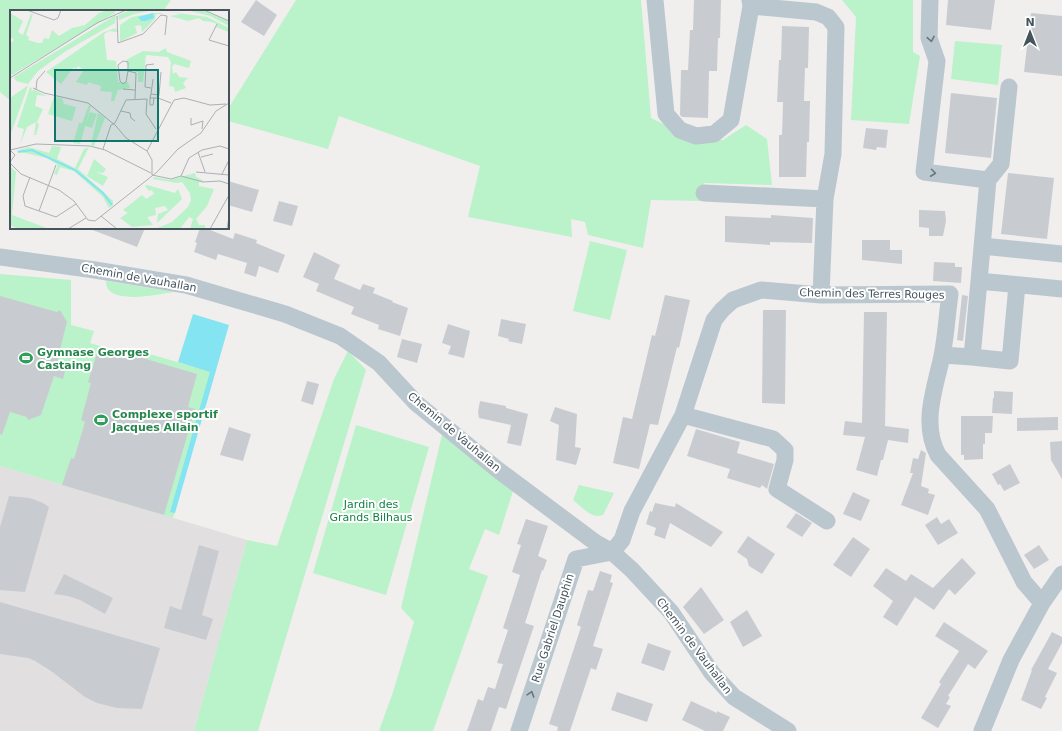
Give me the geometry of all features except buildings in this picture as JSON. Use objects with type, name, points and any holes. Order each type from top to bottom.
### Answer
[{"type":"street","points":[[655,0],[666,114],[680,130],[696,136],[714,134],[731,120],[750,3],[816,12],[828,17],[836,27],[834,154],[825,199],[821,295]]},
{"type":"street","points":[[930,0],[929,38],[937,61],[924,172],[988,180]]},
{"type":"street","points":[[972,357],[988,180],[1001,164],[1009,87]]},
{"type":"street","points":[[704,193],[825,199]]},
{"type":"street","points":[[982,246],[1062,254]]},
{"type":"street","name":"Chemin de Vauhallan","points":[[0,257],[95,270],[186,285],[285,314],[340,336],[379,363],[416,403],[498,470],[596,542],[612,552],[632,570],[671,612],[712,673],[734,697],[788,731]]},
{"type":"street","points":[[979,282],[1062,289]]},
{"type":"street","points":[[942,354],[1010,361],[1017,285]]},
{"type":"street","name":"Chemin des Terres Rouges","points":[[612,552],[622,540],[632,511],[683,415],[714,320],[733,300],[761,290],[821,295],[950,294],[942,354],[931,400],[929,424],[933,446],[943,460],[987,509],[1024,582],[1042,603]]},
{"type":"street","points":[[683,415],[773,439],[785,450],[785,460],[777,489],[827,521]]},
{"type":"street","name":"Rue Gabriel Dauphin","points":[[519,731],[576,559],[612,552]]},
{"type":"street","points":[[982,731],[1011,660],[1042,603],[1062,574]]},
{"type":"shaded area","points":[[0,466],[247,540],[194,731],[0,731]]},
{"type":"green space","points":[[0,0],[171,0],[164,10],[10,10],[10,100],[0,92]]},
{"type":"green space","points":[[296,0],[641,0],[651,118],[689,140],[723,140],[746,125],[767,139],[772,185],[704,183],[701,201],[651,200],[643,248],[588,235],[585,222],[571,219],[572,237],[468,217],[480,166],[339,116],[328,149],[229,121],[229,107]]},
{"type":"green space","points":[[842,0],[913,0],[913,52],[920,56],[909,124],[851,120],[856,17]]},
{"type":"green space","points":[[955,41],[1002,45],[998,85],[951,79]]},
{"type":"green space","points":[[590,241],[627,250],[610,320],[573,311]]},
{"type":"green space","name":"Complexe sportif Jacques Allain","points":[[0,274],[71,280],[71,325],[94,331],[90,343],[126,354],[129,348],[215,373],[173,518],[0,466]]},
{"type":"green space","points":[[106,281],[175,292],[133,297],[117,295],[108,289]]},
{"type":"green space","points":[[348,351],[366,370],[258,731],[194,731],[247,540],[277,546],[334,379]]},
{"type":"green space","name":"Jardin des Grands Bilhaus","points":[[356,425],[429,447],[386,595],[313,573]]},
{"type":"green space","points":[[442,435],[513,491],[499,535],[485,529],[469,569],[488,576],[433,731],[379,731],[393,692],[414,622],[401,608]]},
{"type":"green space","points":[[579,485],[614,493],[603,515],[599,516],[591,514],[573,500]]},
{"type":"water","points":[[193,314],[229,325],[175,513],[170,512],[210,372],[178,362]]},
{"type":"place","name":"Gymnase Georges Castaing","points":[[26,358]]},
{"type":"place","name":"Complexe sportif Jacques Allain","points":[[101,420]]}]
